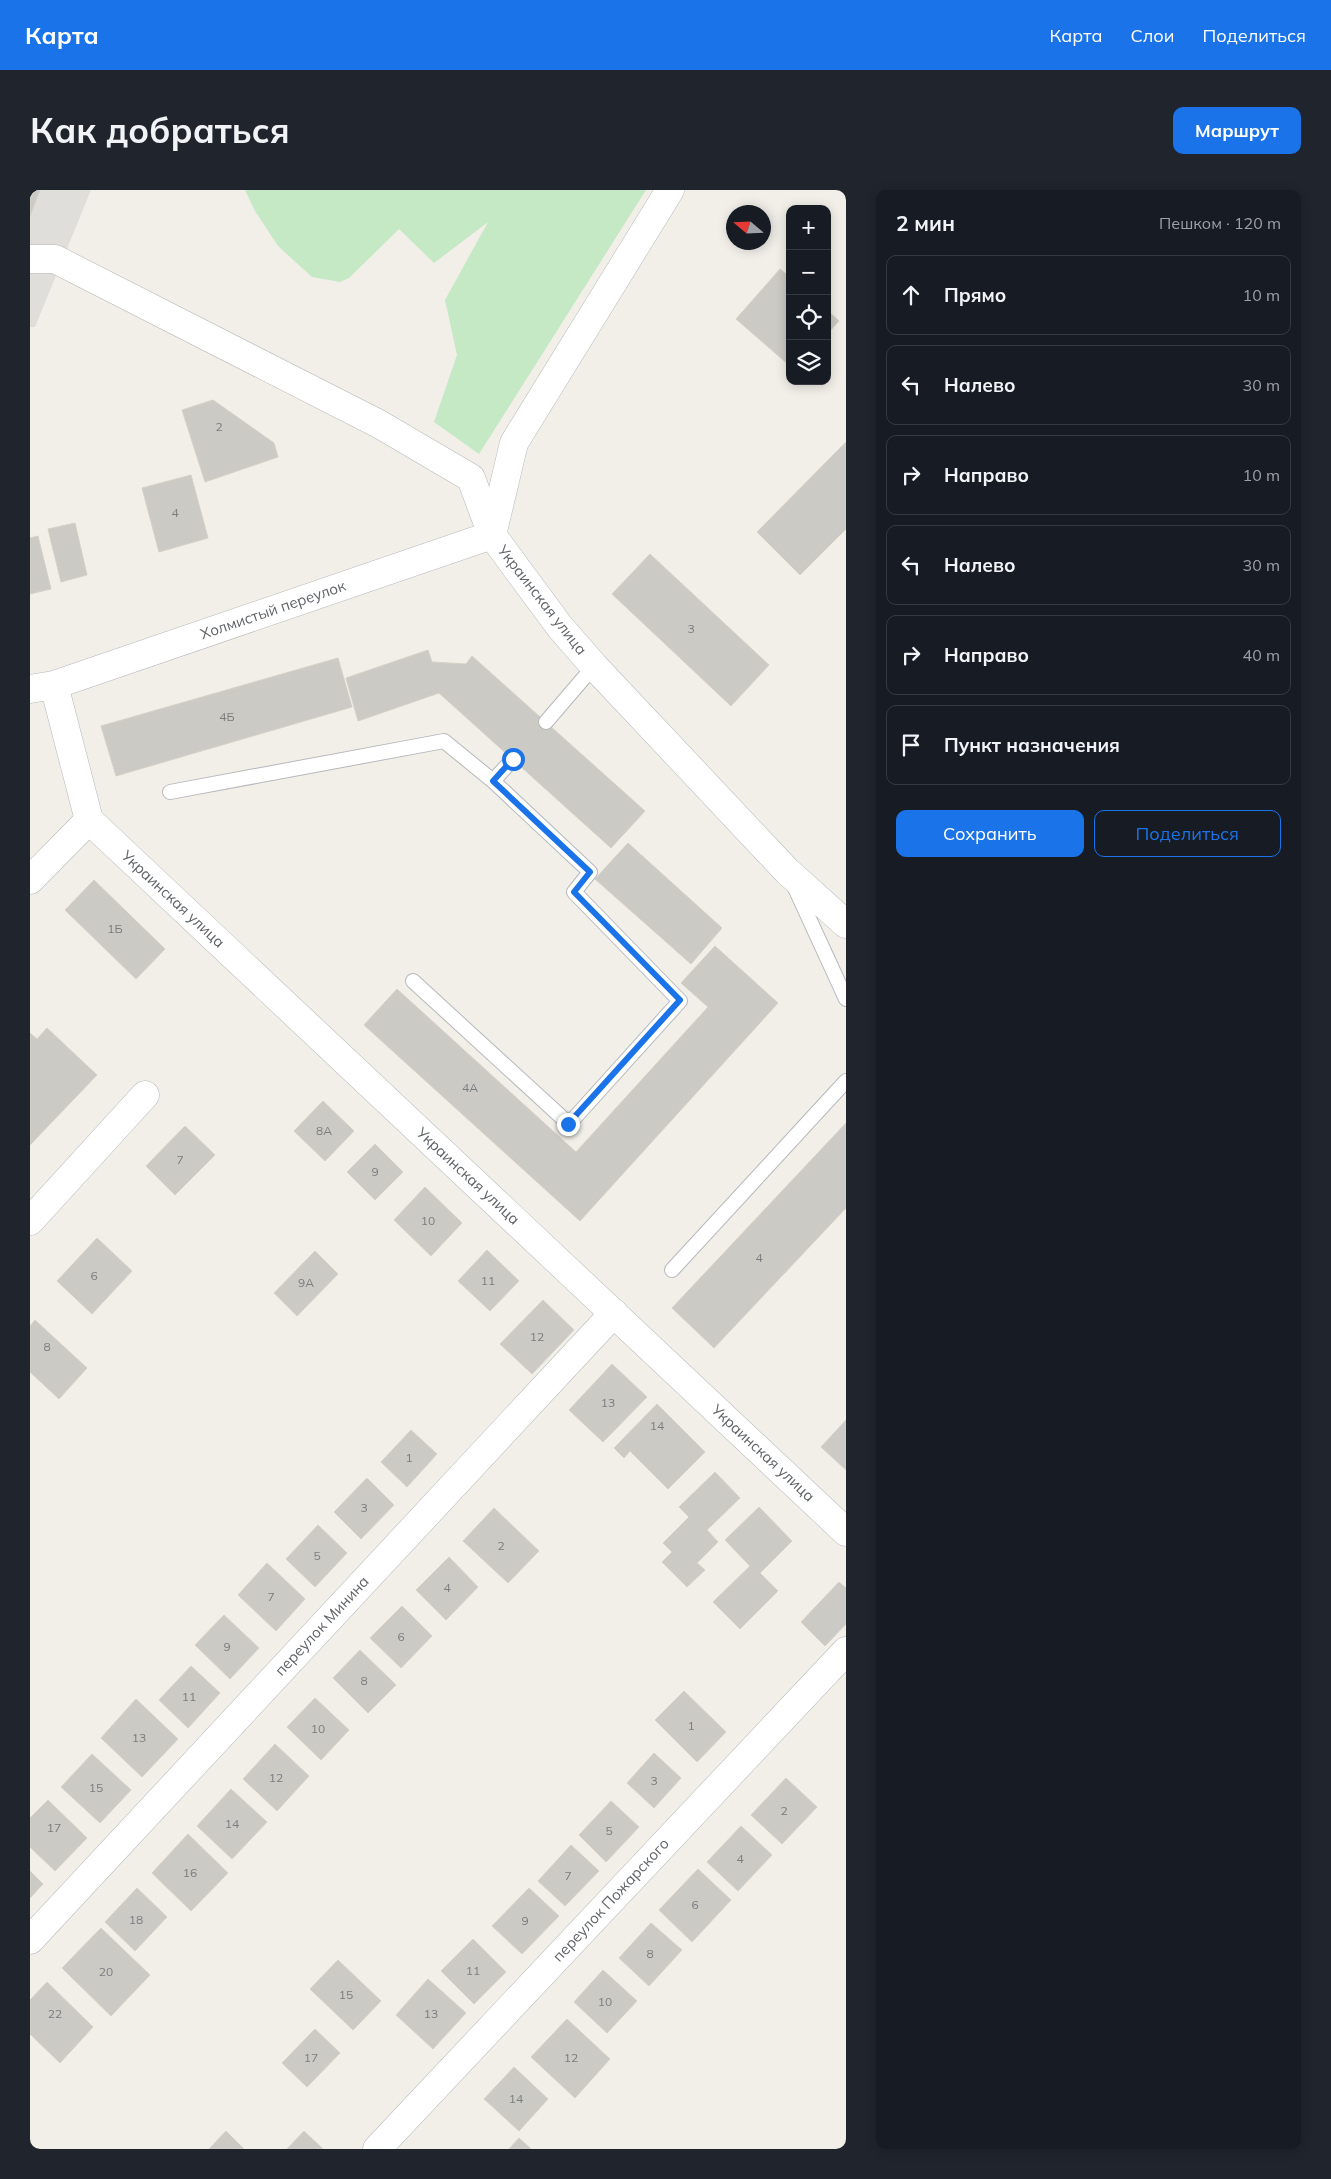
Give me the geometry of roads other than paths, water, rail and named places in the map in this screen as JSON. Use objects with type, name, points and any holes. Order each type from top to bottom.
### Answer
[{"type":"street","name":"Украинская улица","points":[[670,190],[514,443],[492,535],[560,627],[594,666],[788,871],[846,924]]},
{"type":"street","points":[[30,259],[55,259],[379,424],[471,478],[492,535]]},
{"type":"street","name":"Холмистый переулок","points":[[42,687],[492,535]]},
{"type":"street","points":[[30,880],[89,820],[42,687]]},
{"type":"street","name":"Украинская улица","points":[[89,820],[846,1532]]},
{"type":"street","points":[[30,1221],[145,1095]]},
{"type":"street","name":"переулок Минина","points":[[30,1940],[614,1313]]},
{"type":"street","name":"переулок Пожарского","points":[[377,2149],[846,1651]]},
{"type":"lane","points":[[546,722],[594,666]]},
{"type":"lane","points":[[170,792],[444,741],[493,781],[590,872],[574,892],[680,1000],[568,1124],[412,981]]},
{"type":"lane","points":[[493,781],[513,759]]},
{"type":"lane","points":[[788,871],[846,999]]},
{"type":"lane","points":[[672,1270],[846,1081]]}]
